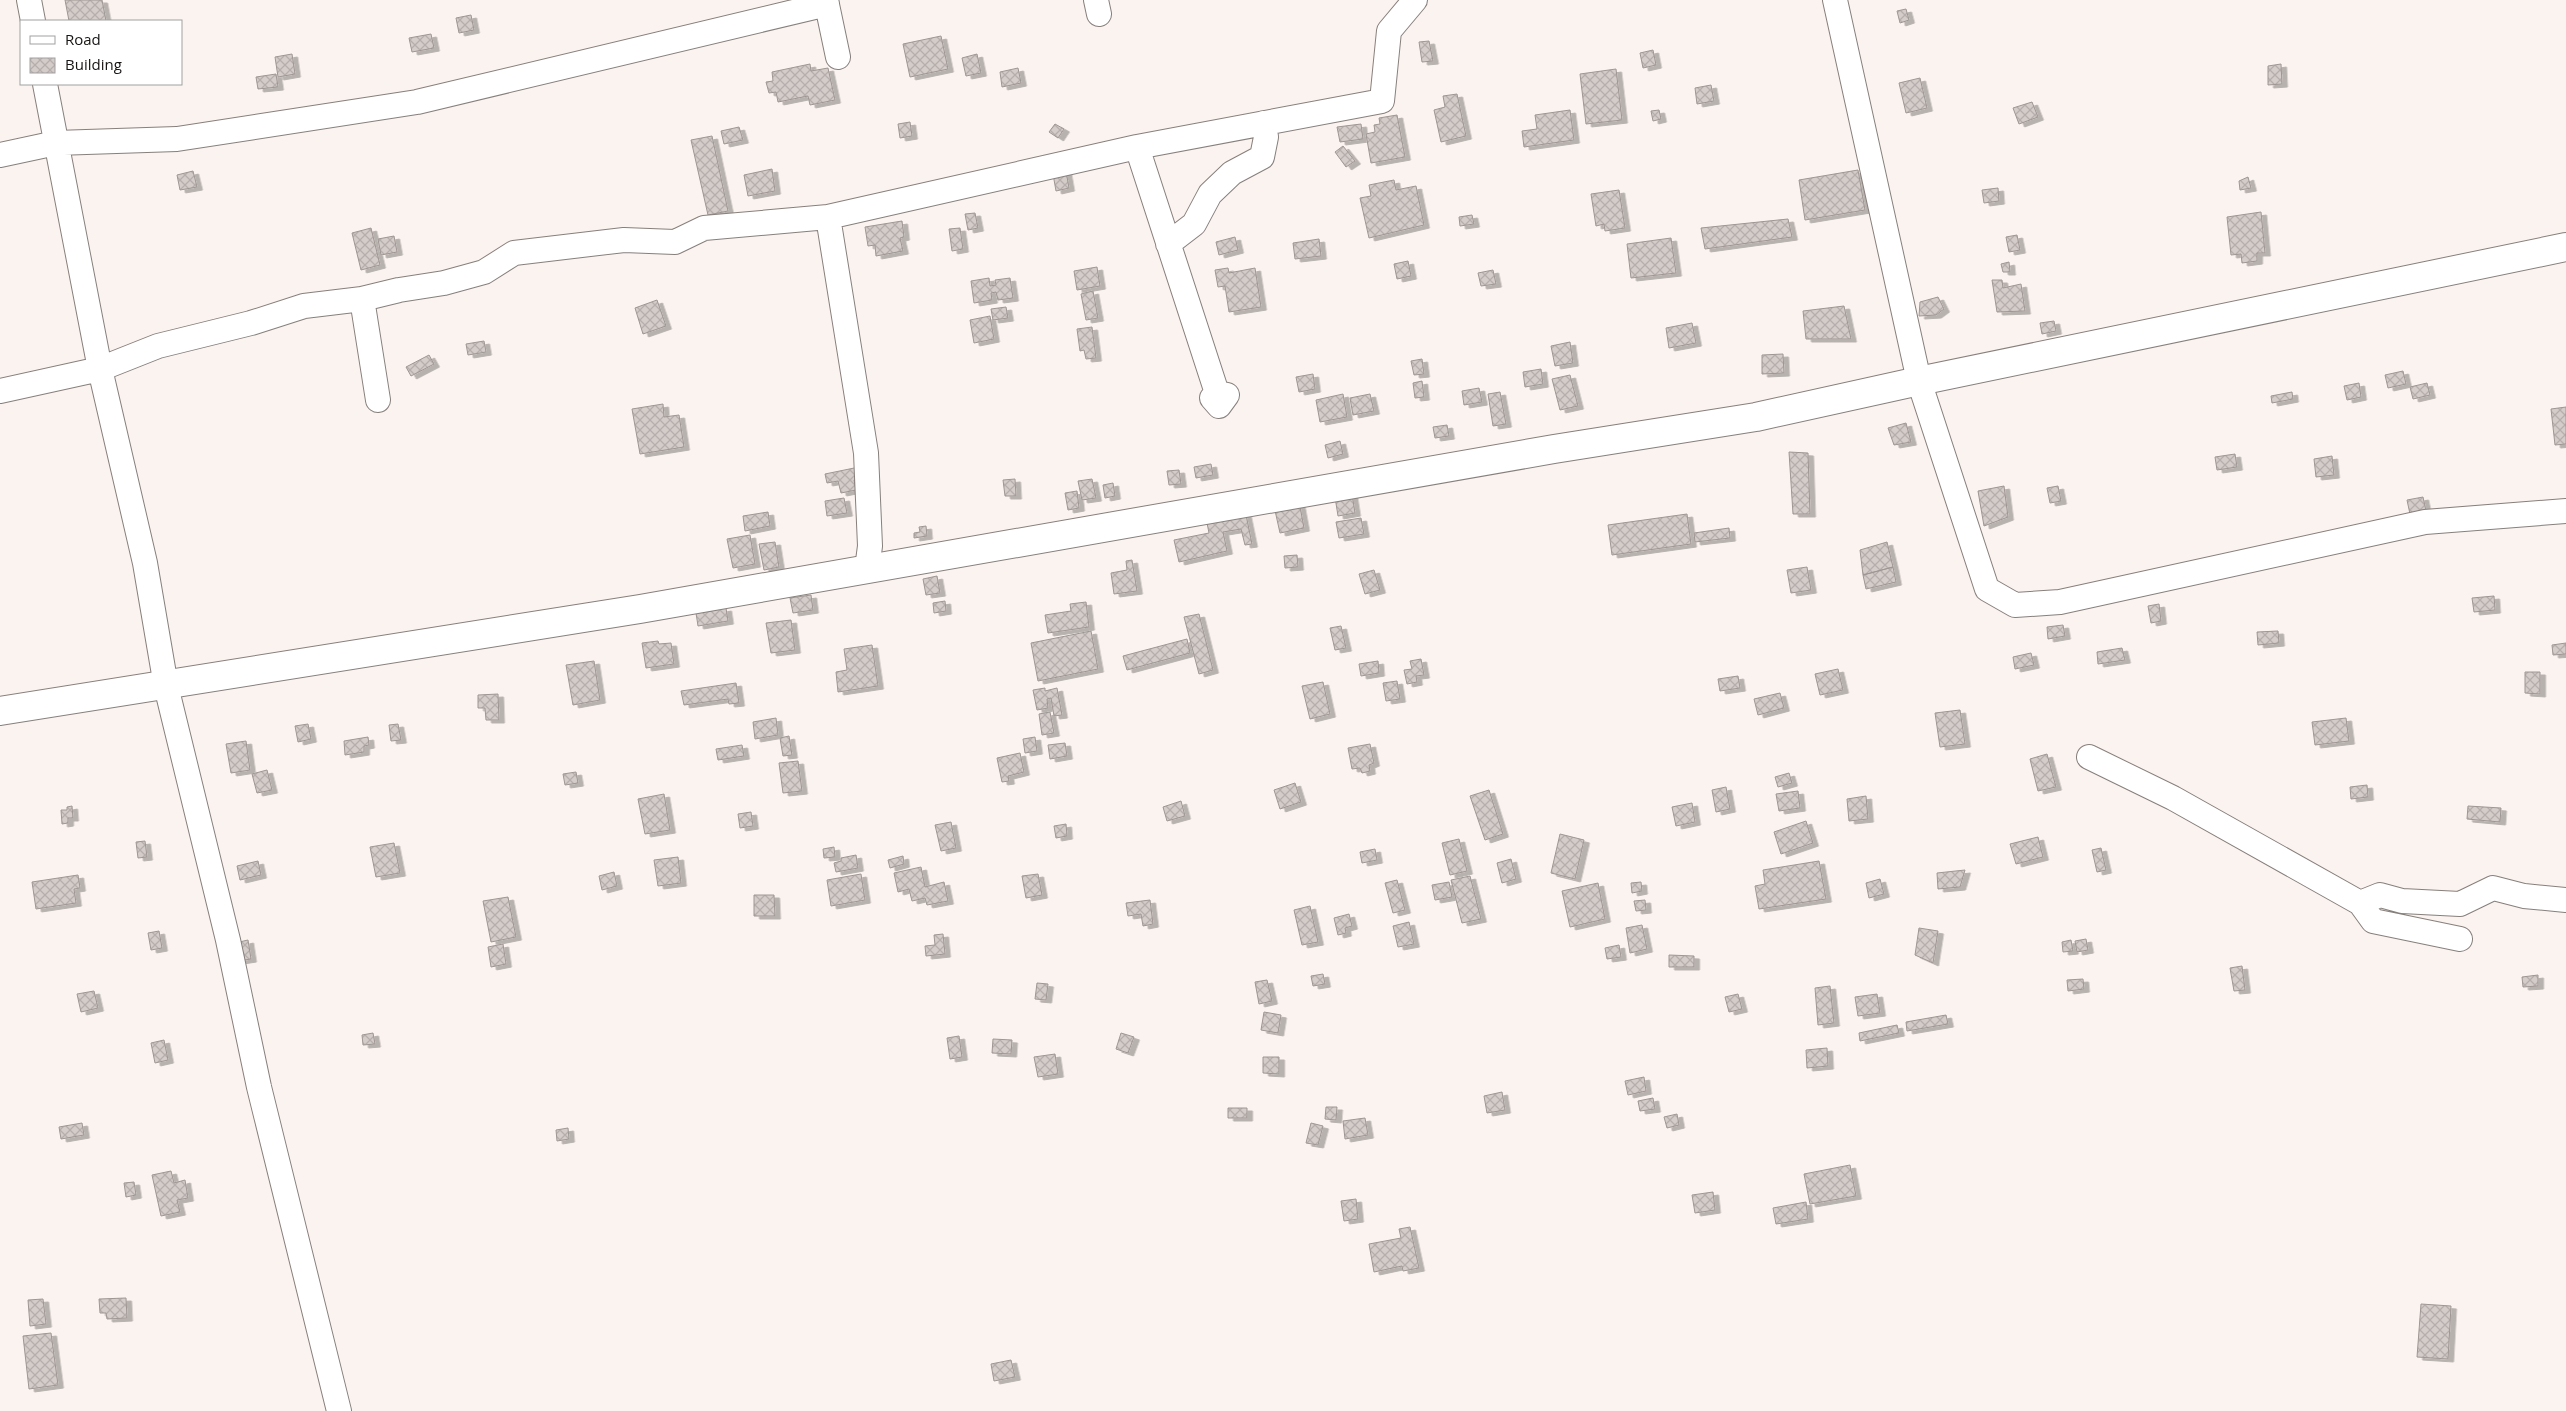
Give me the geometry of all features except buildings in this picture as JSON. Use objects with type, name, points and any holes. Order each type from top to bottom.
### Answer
[{"type":"street","points":[[29,0],[33,20]]},
{"type":"street","points":[[0,391],[100,369],[158,346],[251,323],[304,306],[362,299],[398,290],[444,283],[484,272],[514,253],[624,240],[675,242],[704,228],[828,217],[1137,147],[1382,101],[1389,31],[1415,0]]},
{"type":"street","points":[[1835,0],[1919,381],[1986,589],[2015,605],[2060,602],[2425,522],[2566,511]]},
{"type":"street","points":[[0,155],[56,143],[177,139],[416,102],[826,2],[838,57]]},
{"type":"street","points":[[45,85],[100,369],[145,563],[166,686],[228,940],[259,1087],[340,1411]]},
{"type":"street","points":[[1168,244],[1194,224],[1210,194],[1227,178],[1262,157],[1266,137],[1264,123]]},
{"type":"street","points":[[1137,147],[1218,393]]},
{"type":"street","points":[[828,217],[866,453],[870,546],[867,569]]},
{"type":"street","points":[[0,711],[640,609],[1544,451],[1756,417],[1919,381],[2566,247]]},
{"type":"street","points":[[362,299],[378,400]]},
{"type":"street","points":[[2089,757],[2173,798],[2360,903],[2373,921],[2460,939]]},
{"type":"street","points":[[2360,903],[2380,895],[2402,901],[2460,904],[2493,888],[2524,896],[2566,900]]}]
